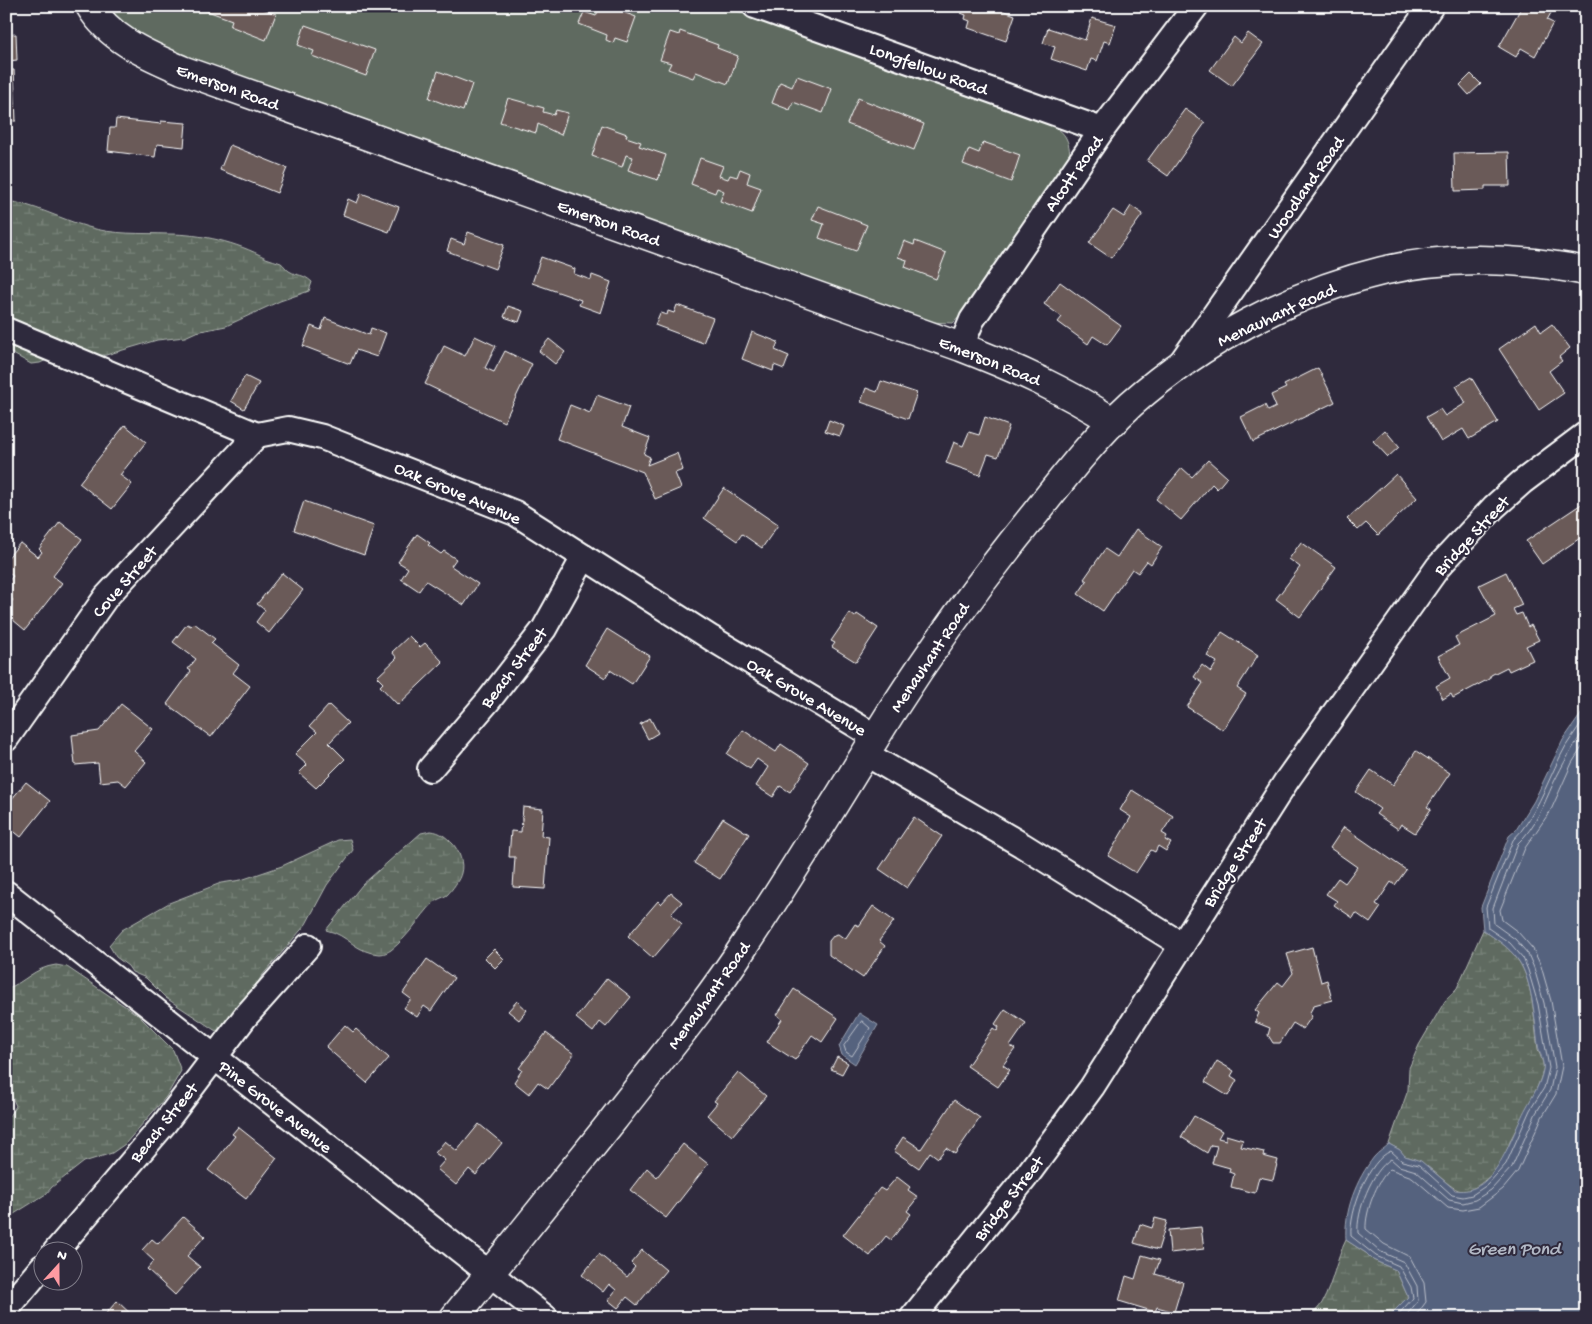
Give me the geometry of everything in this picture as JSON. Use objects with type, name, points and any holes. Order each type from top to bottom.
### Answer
[{"type":"main road","name":"Emerson Road","points":[[97,16],[120,39],[145,54],[182,70],[961,347],[1027,373],[1068,393],[1114,422]]},
{"type":"main road","name":"Menauhant Road","points":[[454,1318],[666,1053],[743,948],[964,604],[1073,466],[1131,405],[1204,348],[1252,321],[1306,296],[1384,270],[1430,264],[1514,260],[1586,270]]},
{"type":"street","name":"Longfellow Road","points":[[755,6],[1102,130]]},
{"type":"street","name":"Alcott Road","points":[[961,347],[972,320],[1102,130],[1196,6]]},
{"type":"street","name":"Woodland Road","points":[[1178,367],[1431,6]]},
{"type":"street","points":[[6,330],[257,435]]},
{"type":"street","name":"Oak Grove Avenue","points":[[257,435],[288,429],[322,437],[515,513],[711,638],[1022,846],[1182,945]]},
{"type":"street","name":"Bridge Street","points":[[912,1318],[1026,1178],[1092,1087],[1287,780],[1438,567],[1494,507],[1528,477],[1586,434]]},
{"type":"street","name":"Cove Street","points":[[6,739],[106,597],[257,435]]},
{"type":"street","name":"Beach Street","points":[[430,769],[489,700],[544,629],[584,557]]},
{"type":"street","name":"Pine Grove Avenue","points":[[6,893],[214,1058],[491,1272],[546,1318]]},
{"type":"street","name":"Beach Street","points":[[64,1242],[164,1124],[245,1017],[308,946]]},
{"type":"street","points":[[6,1310],[32,1279]]},
{"type":"green space","points":[[103,6],[723,6],[1046,122],[1057,128],[1064,135],[1070,156],[968,309],[953,323],[929,322],[184,59],[130,31]]},
{"type":"green space","points":[[6,201],[37,208],[98,230],[193,235],[231,243],[281,263],[289,271],[306,277],[312,282],[309,291],[280,301],[226,326],[196,332],[185,337],[157,340],[106,355],[51,358],[40,363],[31,364],[6,350]]},
{"type":"green space","points":[[431,831],[443,835],[455,847],[459,854],[462,869],[456,884],[449,893],[434,902],[397,945],[384,953],[371,953],[364,951],[334,932],[326,930],[362,885],[421,833]]},
{"type":"green space","points":[[350,839],[353,850],[327,885],[306,924],[261,977],[253,992],[224,1029],[216,1031],[166,998],[146,978],[132,972],[128,966],[116,957],[109,945],[122,930],[169,903],[221,883],[241,880],[282,866],[338,840]]},
{"type":"green space","points":[[1483,930],[1511,951],[1523,969],[1530,991],[1538,1049],[1543,1068],[1537,1089],[1511,1139],[1503,1161],[1480,1184],[1465,1191],[1453,1187],[1423,1163],[1404,1156],[1400,1150],[1389,1144],[1408,1090],[1409,1068],[1419,1045],[1445,1001],[1457,988]]},
{"type":"green space","points":[[56,965],[67,967],[138,1015],[173,1050],[181,1071],[166,1097],[125,1144],[112,1153],[84,1162],[46,1194],[6,1219],[6,1120],[16,1106],[9,1090],[6,1089],[6,989],[41,969]]},
{"type":"green space","points":[[1346,1240],[1373,1260],[1396,1270],[1408,1297],[1387,1318],[1310,1318],[1321,1305],[1326,1295]]},
{"type":"water","name":"Green Pond","points":[[1586,707],[1586,1318],[1387,1318],[1408,1297],[1396,1270],[1373,1260],[1346,1240],[1347,1218],[1352,1196],[1368,1166],[1376,1155],[1389,1144],[1400,1150],[1405,1156],[1421,1161],[1455,1190],[1469,1190],[1481,1184],[1492,1174],[1508,1148],[1540,1080],[1543,1064],[1527,978],[1523,968],[1511,951],[1483,930],[1481,907],[1509,836],[1516,830],[1534,801],[1563,740]]},
{"type":"water","points":[[859,1013],[878,1025],[855,1064],[842,1055],[839,1046]]},
{"type":"building","points":[[203,6],[256,6],[276,14],[266,40],[230,26],[232,20],[202,9]]},
{"type":"building","points":[[600,6],[607,6],[636,17],[627,42],[615,38],[613,43],[606,40],[607,35],[579,24],[584,12],[596,16]]},
{"type":"building","points":[[963,6],[991,6],[1015,15],[1006,41],[968,28],[970,21],[965,19],[966,15],[961,13]]},
{"type":"building","points":[[1522,6],[1543,6],[1552,11],[1547,20],[1553,23],[1535,56],[1521,48],[1516,57],[1499,47]]},
{"type":"building","points":[[1092,18],[1116,25],[1110,43],[1104,41],[1097,61],[1091,59],[1087,71],[1051,59],[1055,47],[1043,43],[1048,28],[1085,40]]},
{"type":"building","points":[[305,25],[375,50],[366,76],[312,56],[314,51],[298,45]]},
{"type":"building","points":[[680,31],[718,45],[717,48],[738,56],[728,84],[696,72],[693,78],[668,69],[671,63],[660,60],[670,32],[679,35]]},
{"type":"building","points":[[1248,33],[1263,44],[1232,86],[1210,70],[1234,37],[1241,43]]},
{"type":"building","points":[[16,34],[17,60],[9,61],[10,70],[14,70],[16,121],[6,121],[6,35]]},
{"type":"building","points":[[438,71],[472,84],[463,111],[429,98]]},
{"type":"building","points":[[1471,74],[1481,84],[1469,95],[1460,85]]},
{"type":"building","points":[[797,76],[832,89],[823,113],[793,102],[790,110],[772,103],[780,82],[792,87]]},
{"type":"building","points":[[508,98],[544,108],[543,112],[554,115],[556,110],[568,113],[561,135],[538,124],[536,133],[500,122]]},
{"type":"building","points":[[858,98],[924,124],[914,150],[847,124]]},
{"type":"building","points":[[1185,109],[1205,123],[1168,176],[1147,161]]},
{"type":"building","points":[[116,119],[161,124],[161,121],[186,123],[184,147],[157,144],[155,157],[108,151],[110,128],[115,128]]},
{"type":"building","points":[[602,125],[627,134],[626,137],[641,142],[639,146],[666,155],[658,180],[628,170],[633,157],[626,155],[622,167],[592,156]]},
{"type":"building","points":[[983,142],[1020,155],[1011,182],[963,164],[969,149],[979,153]]},
{"type":"building","points":[[230,145],[287,168],[277,193],[220,170]]},
{"type":"building","points":[[1509,152],[1510,186],[1485,186],[1485,190],[1455,191],[1454,153]]},
{"type":"building","points":[[700,158],[723,166],[719,176],[728,179],[730,175],[737,177],[740,169],[750,173],[747,183],[761,188],[752,213],[720,201],[724,191],[717,188],[715,193],[691,184]]},
{"type":"building","points":[[361,193],[399,207],[389,232],[343,215],[348,199],[357,203]]},
{"type":"building","points":[[818,206],[867,225],[856,251],[819,238],[824,224],[812,220]]},
{"type":"building","points":[[1131,206],[1143,214],[1111,258],[1089,243],[1113,210],[1124,217]]},
{"type":"building","points":[[468,232],[504,245],[495,269],[447,251],[451,239],[464,244]]},
{"type":"building","points":[[904,241],[914,245],[915,241],[946,253],[936,279],[905,267],[907,260],[898,257]]},
{"type":"building","points":[[541,257],[575,269],[574,274],[591,280],[592,275],[611,282],[601,313],[579,305],[581,300],[532,283]]},
{"type":"building","points":[[1060,282],[1121,326],[1107,345],[1093,336],[1088,344],[1058,322],[1062,317],[1044,304]]},
{"type":"building","points":[[677,305],[713,318],[703,343],[655,325],[660,313],[667,315],[668,311],[674,313]]},
{"type":"building","points":[[508,306],[523,311],[519,322],[504,317]]},
{"type":"building","points":[[325,318],[369,335],[371,328],[386,333],[377,357],[356,350],[350,364],[303,346],[311,326],[321,330]]},
{"type":"building","points":[[1536,323],[1541,332],[1552,324],[1570,348],[1559,357],[1562,361],[1549,371],[1564,393],[1539,410],[1499,349]]},
{"type":"building","points":[[752,332],[778,342],[775,350],[789,356],[784,369],[774,365],[773,371],[742,359]]},
{"type":"building","points":[[475,336],[496,346],[485,368],[494,372],[505,351],[532,364],[504,422],[425,384],[444,346],[465,356]]},
{"type":"building","points":[[549,339],[565,352],[555,364],[539,351]]},
{"type":"building","points":[[1318,368],[1335,402],[1253,442],[1241,417],[1265,405],[1268,411],[1276,407],[1271,395],[1286,388],[1284,385]]},
{"type":"building","points":[[245,376],[259,383],[244,409],[231,401]]},
{"type":"building","points":[[1471,377],[1498,422],[1469,439],[1463,429],[1441,442],[1426,417],[1440,409],[1445,416],[1466,403],[1456,386]]},
{"type":"building","points":[[881,381],[917,393],[908,419],[861,402],[866,388],[877,392]]},
{"type":"building","points":[[597,395],[629,407],[622,427],[650,438],[644,454],[650,457],[647,465],[677,453],[683,470],[675,473],[681,488],[655,499],[643,472],[557,439],[570,405],[590,413]]},
{"type":"building","points":[[985,417],[1009,426],[998,457],[988,454],[980,475],[946,463],[954,442],[963,446],[969,432],[979,435]]},
{"type":"building","points":[[829,420],[844,426],[840,436],[825,431]]},
{"type":"building","points":[[125,425],[146,442],[120,475],[132,484],[112,509],[79,483]]},
{"type":"building","points":[[1385,430],[1399,447],[1388,457],[1373,441]]},
{"type":"building","points":[[1208,460],[1227,477],[1217,489],[1212,484],[1181,520],[1156,499],[1182,468],[1192,477]]},
{"type":"building","points":[[1396,474],[1417,498],[1378,535],[1366,523],[1358,530],[1347,519]]},
{"type":"building","points":[[724,488],[778,525],[762,548],[742,534],[737,541],[704,518]]},
{"type":"building","points":[[304,501],[374,526],[364,555],[294,530]]},
{"type":"building","points":[[1586,501],[1586,534],[1542,564],[1526,541]]},
{"type":"building","points":[[60,522],[82,539],[53,576],[62,583],[25,630],[6,614],[6,608],[13,600],[6,594],[6,584],[13,576],[6,571],[6,560],[20,543],[38,557],[42,552],[39,549]]},
{"type":"building","points":[[1136,529],[1162,547],[1151,564],[1147,561],[1138,573],[1132,569],[1103,611],[1078,594],[1087,581],[1084,579],[1105,549],[1117,557]]},
{"type":"building","points":[[417,534],[441,554],[444,551],[456,559],[451,566],[478,584],[464,605],[426,581],[419,591],[401,579],[408,568],[398,562]]},
{"type":"building","points":[[1301,542],[1336,567],[1300,617],[1276,599],[1300,567],[1289,559]]},
{"type":"building","points":[[1506,572],[1522,605],[1513,609],[1516,615],[1522,613],[1528,627],[1531,625],[1539,640],[1526,646],[1533,660],[1509,671],[1507,667],[1453,698],[1451,694],[1443,699],[1436,686],[1450,678],[1438,656],[1459,645],[1455,637],[1496,616],[1479,585]]},
{"type":"building","points":[[282,573],[303,590],[269,633],[256,622],[265,610],[257,604]]},
{"type":"building","points":[[850,613],[855,617],[857,614],[878,628],[856,662],[832,647],[835,643],[831,641]]},
{"type":"building","points":[[194,623],[215,639],[211,643],[239,665],[233,673],[250,686],[211,737],[167,704],[191,671],[188,669],[196,659],[173,642],[187,624],[191,626]]},
{"type":"building","points":[[607,629],[650,656],[632,684],[610,670],[605,678],[585,665]]},
{"type":"building","points":[[1222,632],[1258,655],[1237,688],[1246,694],[1223,730],[1187,707],[1203,683],[1194,677],[1202,665],[1211,672],[1217,662],[1207,656]]},
{"type":"building","points":[[409,636],[420,647],[425,643],[443,662],[398,705],[380,686],[383,683],[377,677],[397,658],[392,652]]},
{"type":"building","points":[[121,704],[153,729],[134,751],[146,762],[126,786],[118,780],[100,782],[98,763],[75,765],[72,735],[99,731]]},
{"type":"building","points":[[329,705],[348,723],[329,743],[345,759],[316,788],[299,773],[307,765],[295,754],[317,732],[310,726]]},
{"type":"building","points":[[650,718],[658,733],[648,739],[640,724]]},
{"type":"building","points":[[743,730],[776,752],[781,744],[809,763],[790,792],[780,786],[773,797],[756,786],[768,767],[757,759],[750,769],[727,754]]},
{"type":"building","points":[[1416,751],[1450,773],[1427,807],[1431,809],[1415,833],[1401,824],[1398,829],[1376,814],[1380,809],[1356,792],[1371,770],[1393,785]]},
{"type":"building","points":[[26,782],[50,801],[21,837],[6,825],[6,806]]},
{"type":"building","points":[[1132,790],[1173,816],[1162,833],[1167,836],[1165,840],[1171,843],[1166,851],[1158,846],[1155,852],[1151,850],[1136,873],[1108,856],[1131,817],[1120,810]]},
{"type":"building","points":[[523,807],[543,809],[541,836],[549,837],[545,889],[513,887],[515,857],[509,857],[511,831],[521,832]]},
{"type":"building","points":[[914,817],[942,836],[907,888],[879,869]]},
{"type":"building","points":[[723,818],[749,834],[720,879],[694,863]]},
{"type":"building","points":[[1344,827],[1406,870],[1395,885],[1391,882],[1376,904],[1381,907],[1370,923],[1356,913],[1353,918],[1334,905],[1337,901],[1326,894],[1338,878],[1345,883],[1357,867],[1330,848]]},
{"type":"building","points":[[671,893],[682,902],[671,914],[682,924],[653,958],[628,936],[658,901],[661,904]]},
{"type":"building","points":[[873,906],[894,921],[879,941],[885,946],[863,978],[829,955],[829,941],[834,935],[838,934],[845,939],[855,924],[859,926]]},
{"type":"building","points":[[1312,947],[1321,982],[1327,980],[1332,1000],[1314,1005],[1309,1014],[1312,1016],[1303,1029],[1293,1023],[1280,1043],[1273,1043],[1268,1035],[1270,1028],[1255,1022],[1259,1013],[1255,1010],[1278,982],[1283,986],[1293,973],[1287,954]]},
{"type":"building","points":[[494,949],[504,959],[495,968],[485,958]]},
{"type":"building","points":[[427,959],[454,978],[431,1011],[424,1006],[417,1017],[404,1008],[411,999],[403,993]]},
{"type":"building","points":[[607,978],[631,997],[606,1027],[600,1022],[593,1032],[576,1018]]},
{"type":"building","points":[[794,989],[838,1018],[822,1042],[812,1035],[795,1060],[767,1042],[782,1019],[777,1015]]},
{"type":"building","points":[[517,1001],[527,1010],[519,1020],[508,1011]]},
{"type":"building","points":[[1005,1009],[1026,1023],[1010,1046],[1015,1049],[1003,1065],[1010,1070],[998,1087],[967,1066],[993,1028],[997,1031],[999,1027],[995,1024]]},
{"type":"building","points":[[345,1025],[353,1032],[356,1029],[389,1058],[367,1083],[326,1047]]},
{"type":"building","points":[[546,1033],[574,1054],[548,1089],[538,1082],[529,1094],[514,1082],[522,1070],[519,1068]]},
{"type":"building","points":[[837,1057],[848,1063],[842,1074],[831,1069]]},
{"type":"building","points":[[1217,1061],[1234,1071],[1231,1076],[1237,1080],[1228,1096],[1205,1082]]},
{"type":"building","points":[[738,1072],[766,1096],[732,1136],[707,1115],[717,1103],[714,1101]]},
{"type":"building","points":[[954,1100],[980,1118],[955,1154],[946,1148],[938,1158],[930,1152],[919,1168],[894,1151],[903,1137],[921,1149]]},
{"type":"building","points":[[1194,1116],[1222,1131],[1218,1138],[1226,1140],[1226,1135],[1243,1140],[1241,1147],[1264,1152],[1263,1156],[1278,1160],[1273,1180],[1259,1177],[1255,1193],[1231,1187],[1234,1174],[1229,1172],[1230,1168],[1212,1163],[1217,1146],[1211,1145],[1207,1153],[1181,1137]]},
{"type":"building","points":[[479,1124],[502,1143],[476,1175],[469,1169],[456,1185],[437,1169],[445,1160],[435,1153],[445,1141],[457,1151]]},
{"type":"building","points":[[238,1127],[277,1158],[246,1199],[208,1170],[235,1136],[232,1134]]},
{"type":"building","points":[[683,1144],[708,1164],[666,1218],[630,1190],[647,1168],[657,1177]]},
{"type":"building","points":[[897,1177],[910,1187],[908,1190],[918,1197],[907,1211],[911,1214],[891,1240],[886,1236],[870,1256],[843,1235],[880,1188],[885,1191]]},
{"type":"building","points":[[183,1217],[205,1236],[187,1256],[200,1267],[175,1295],[147,1269],[154,1261],[142,1250],[152,1239],[158,1244]]},
{"type":"building","points":[[1155,1218],[1167,1221],[1158,1250],[1134,1243],[1140,1224],[1152,1228]]},
{"type":"building","points":[[1201,1227],[1204,1249],[1170,1253],[1168,1230]]},
{"type":"building","points":[[642,1250],[666,1270],[637,1305],[627,1297],[618,1308],[608,1300],[616,1290],[609,1284],[603,1292],[582,1275],[599,1254],[627,1277],[635,1267],[631,1263]]},
{"type":"building","points":[[1142,1255],[1160,1260],[1155,1274],[1183,1282],[1174,1312],[1157,1307],[1155,1312],[1119,1301],[1126,1276],[1135,1279]]},
{"type":"building","points":[[117,1301],[135,1318],[102,1318]]}]
